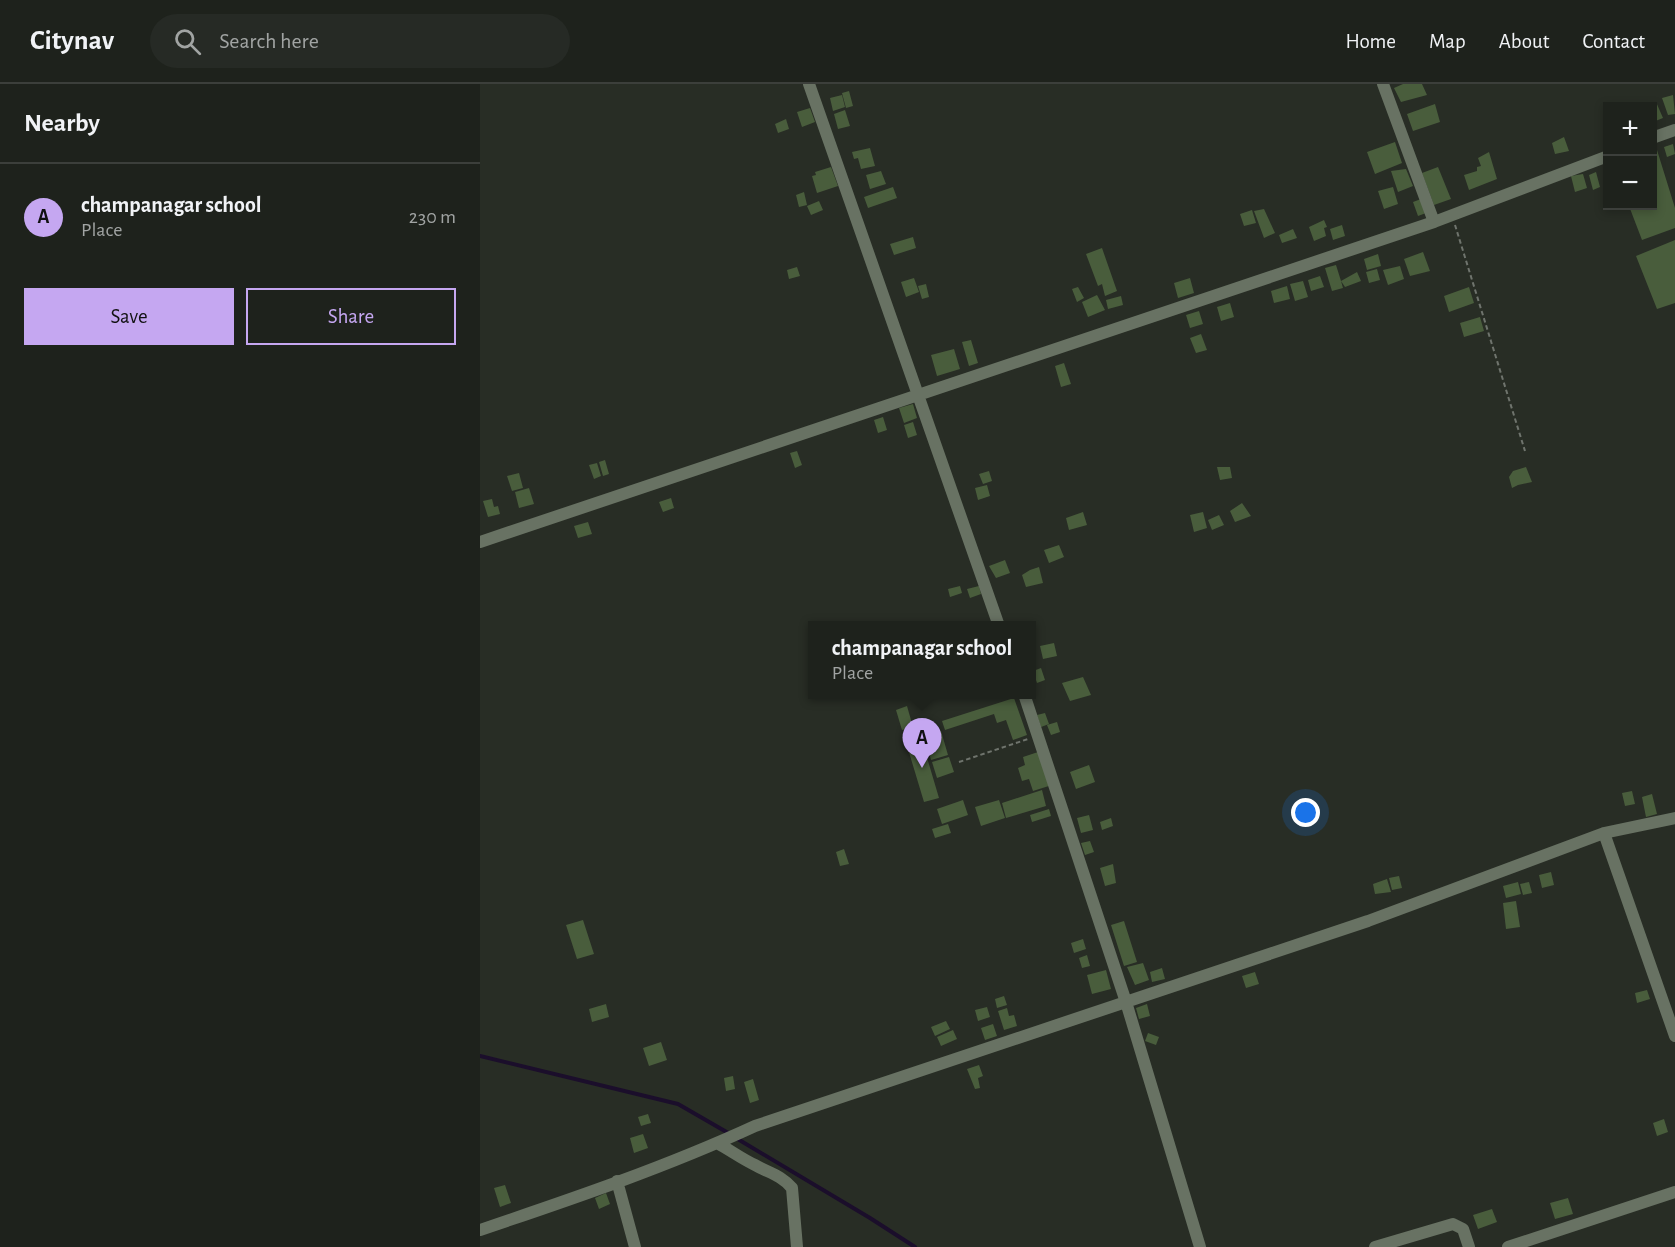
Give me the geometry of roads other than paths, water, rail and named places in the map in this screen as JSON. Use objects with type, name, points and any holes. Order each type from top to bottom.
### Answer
[{"type":"street","points":[[809,84],[997,621]]},
{"type":"street","points":[[1383,84],[1434,222]]},
{"type":"street","points":[[1657,137],[1675,130]]},
{"type":"street","points":[[480,542],[1452,216],[1603,158]]},
{"type":"street","points":[[1026,699],[1126,1002],[1200,1247]]},
{"type":"street","points":[[480,1230],[721,1142],[755,1126],[1368,921],[1604,833],[1675,818]]},
{"type":"street","points":[[1604,833],[1675,1035]]},
{"type":"street","points":[[721,1142],[754,1165],[776,1174],[792,1188],[797,1247]]},
{"type":"street","points":[[617,1181],[634,1247]]},
{"type":"street","points":[[1508,1247],[1675,1192]]},
{"type":"street","points":[[1375,1247],[1453,1224],[1463,1229],[1469,1247]]},
{"type":"waterway","points":[[480,1056],[678,1104],[730,1134]]},
{"type":"waterway","points":[[736,1138],[915,1247]]},
{"type":"place","name":"champanagar school","points":[[922,768]]}]
